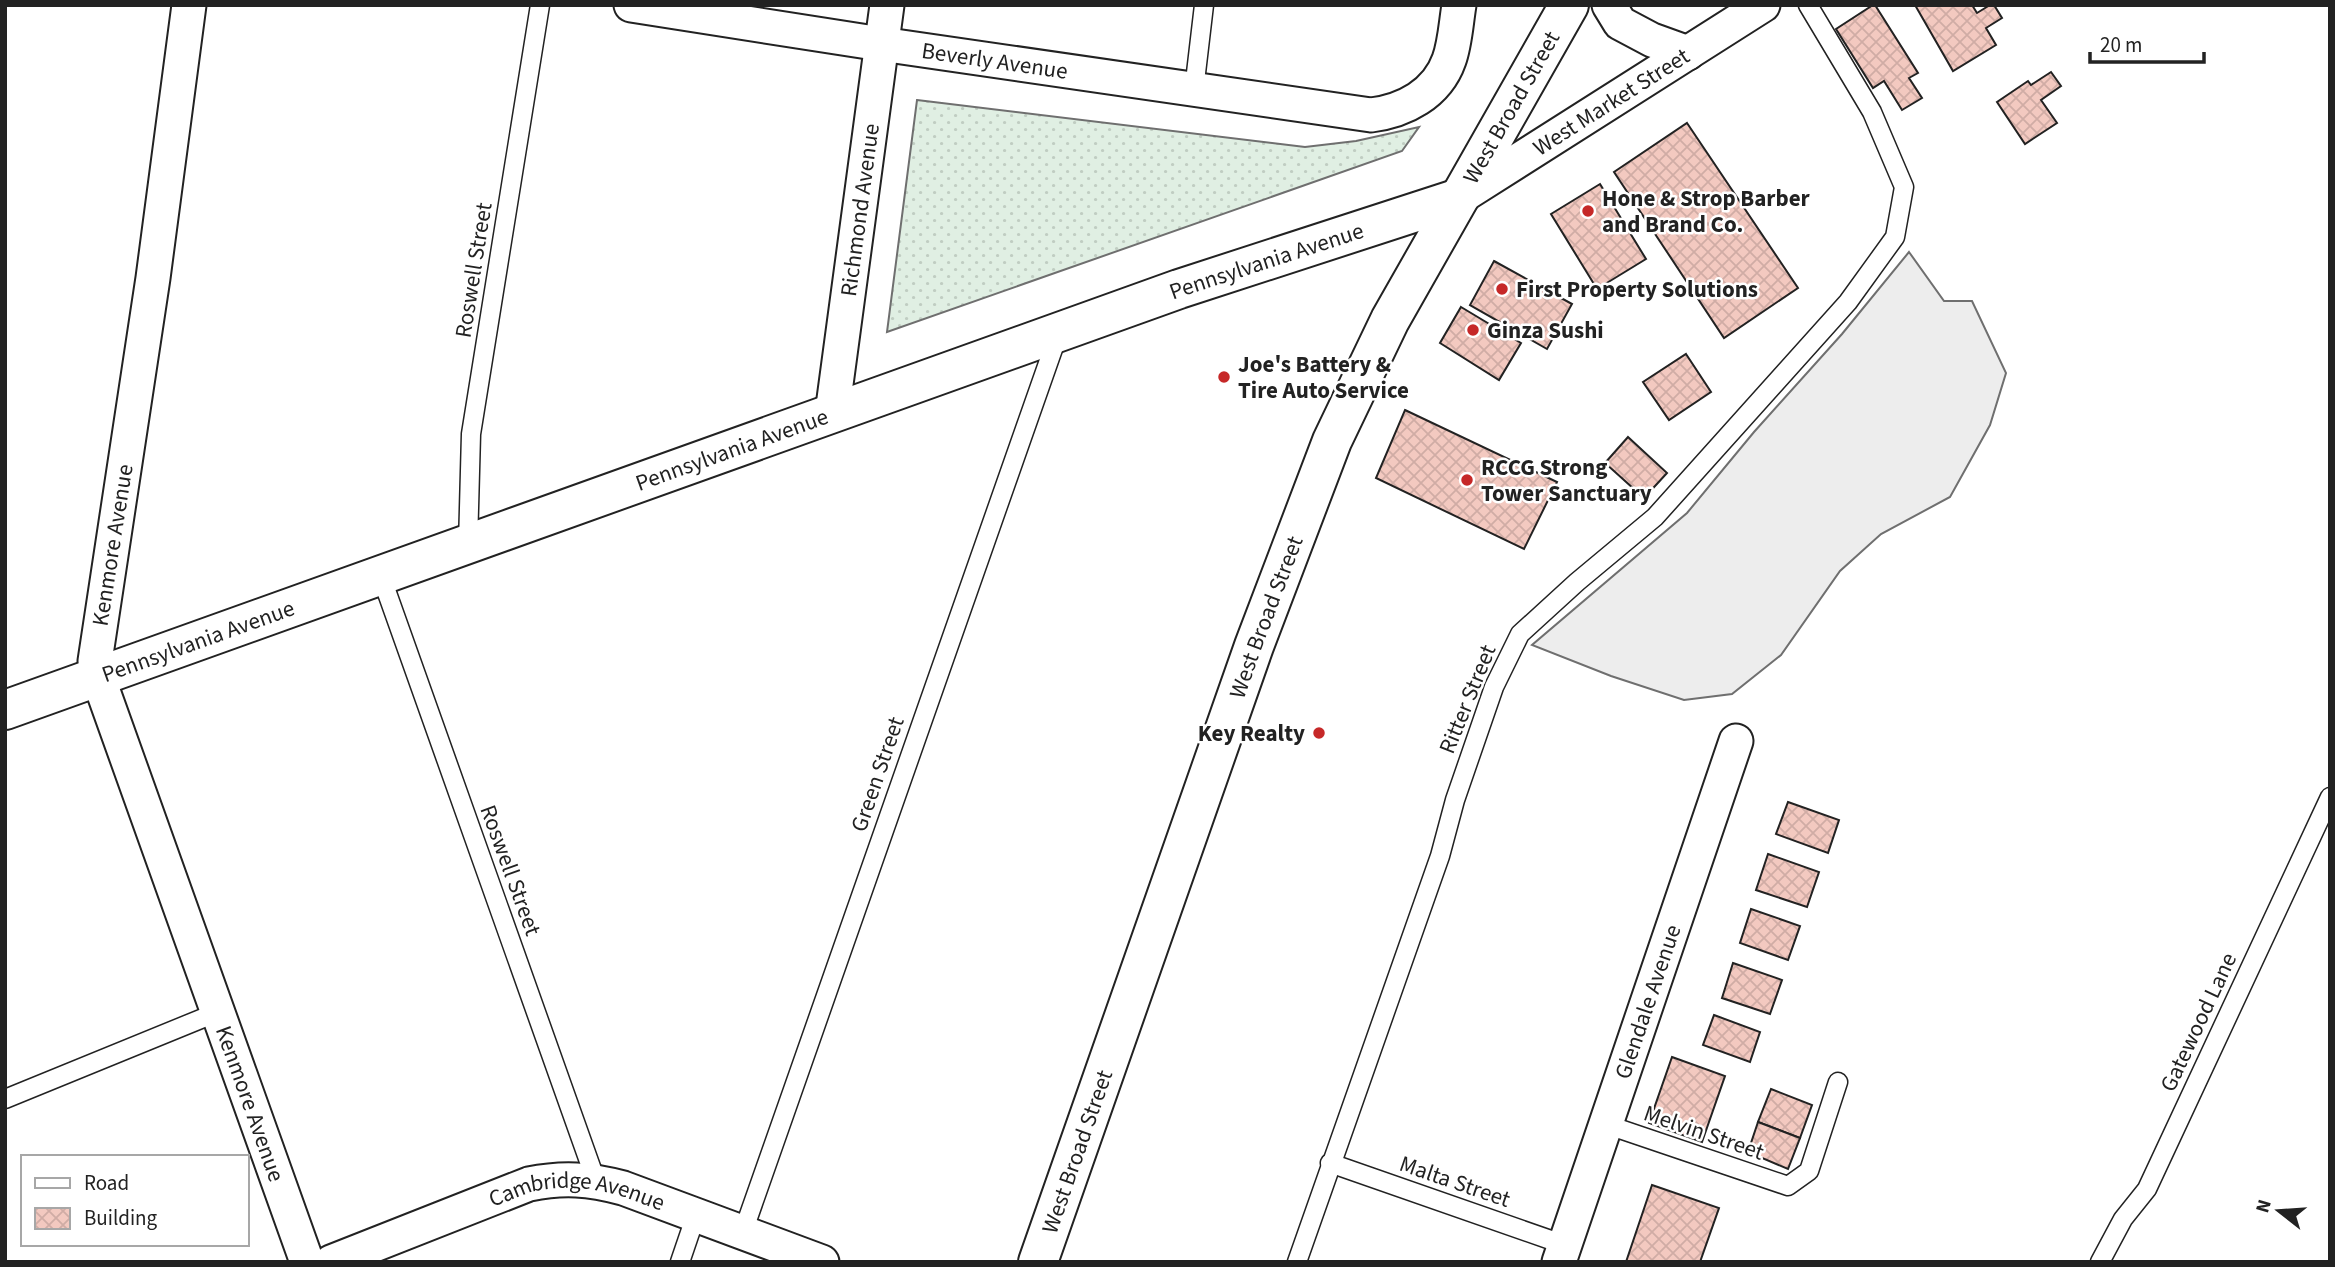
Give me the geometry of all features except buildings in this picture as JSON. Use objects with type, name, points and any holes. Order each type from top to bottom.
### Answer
[{"type":"street","name":"Kenmore Avenue","points":[[189,5],[153,278],[95,661],[307,1262]]},
{"type":"street","name":"Beverly Avenue","points":[[631,5],[1359,114],[1391,113],[1417,101],[1434,86],[1448,61],[1459,5]]},
{"type":"street","name":"Richmond Avenue","points":[[832,414],[887,5]]},
{"type":"street","name":"West Broad Street","points":[[1038,1262],[1250,659],[1332,441],[1390,320],[1569,5]]},
{"type":"street","points":[[1609,5],[1620,23],[1652,40],[1688,53]]},
{"type":"street","name":"West Market Street","points":[[1459,198],[1763,5]]},
{"type":"street","name":"Pennsylvania Avenue","points":[[5,710],[1179,289],[1459,198]]},
{"type":"street","name":"Glendale Avenue","points":[[1562,1253],[1736,741]]},
{"type":"street","name":"Cambridge Avenue","points":[[331,1262],[529,1184],[559,1178],[596,1181],[623,1188],[822,1262]]},
{"type":"lane","name":"Roswell Street","points":[[468,545],[471,435],[540,5]]},
{"type":"lane","points":[[1194,90],[1204,5]]},
{"type":"lane","name":"Ritter Street","points":[[1297,1262],[1440,856],[1455,800],[1494,687],[1520,634],[1655,517],[1848,302],[1895,237],[1904,187],[1872,112],[1808,5]]},
{"type":"lane","name":"Green Street","points":[[743,1232],[1059,332]]},
{"type":"lane","name":"Roswell Street","points":[[381,576],[596,1181]]},
{"type":"lane","name":"Gatewood Lane","points":[[2100,1262],[2123,1219],[2147,1189],[2330,797]]},
{"type":"lane","points":[[5,1099],[218,1012]]},
{"type":"lane","name":"Melvin Street","points":[[1605,1124],[1787,1186],[1809,1171],[1838,1082]]},
{"type":"lane","name":"Malta Street","points":[[1331,1163],[1562,1253]]},
{"type":"lane","points":[[680,1262],[696,1214]]},
{"type":"green space","points":[[917,100],[1305,147],[1356,141],[1419,127],[1402,151],[887,332]]},
{"type":"shaded area","points":[[1909,252],[1944,301],[1972,301],[2006,373],[1990,425],[1950,497],[1881,534],[1840,571],[1781,655],[1732,694],[1684,700],[1611,676],[1532,645],[1687,513]]},
{"type":"place","name":"Hone & Strop Barber and Brand Co.","points":[[1588,211]]},
{"type":"place","name":"First Property Solutions","points":[[1502,289]]},
{"type":"place","name":"Ginza Sushi","points":[[1473,330]]},
{"type":"place","name":"Joe's Battery & Tire Auto Service","points":[[1224,377]]},
{"type":"place","name":"RCCG Strong Tower Sanctuary","points":[[1467,480]]},
{"type":"place","name":"Key Realty","points":[[1319,733]]}]
